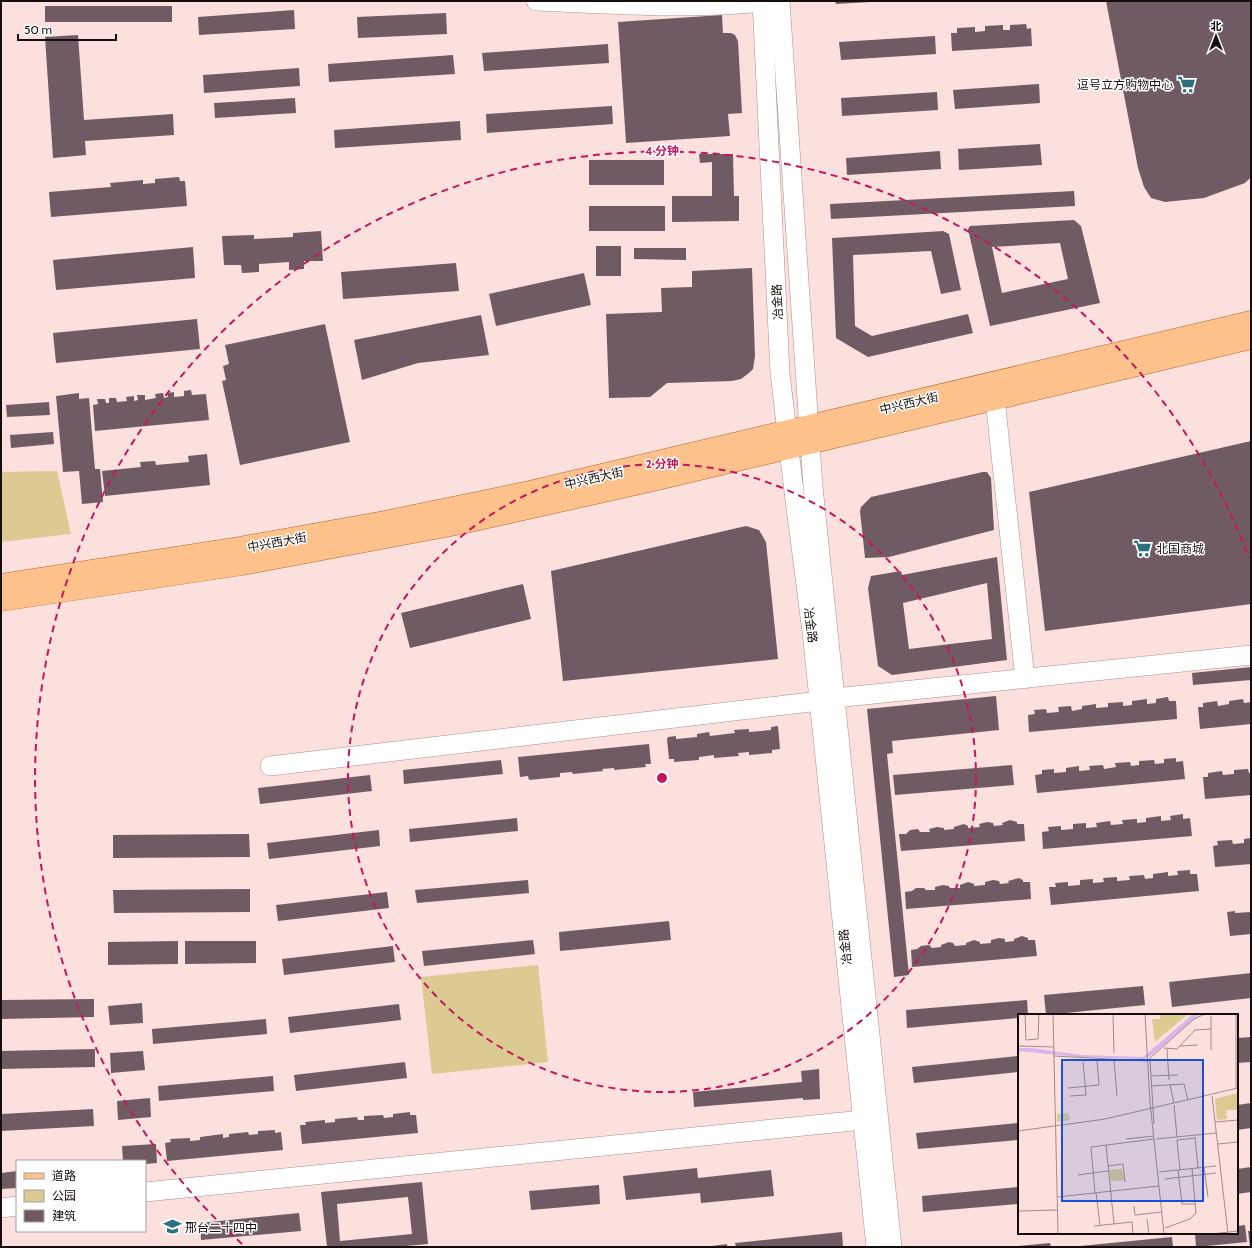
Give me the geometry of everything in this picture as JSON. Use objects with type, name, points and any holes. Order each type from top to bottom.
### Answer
[{"type":"main road","name":"中兴西大街","points":[[1,600],[242,564],[395,536],[571,499],[788,440],[1251,322]]},
{"type":"main road","name":"中兴西大街","points":[[809,435],[996,399],[1251,338]]},
{"type":"main road","name":"中兴西大街","points":[[1,585],[232,550],[385,522],[788,440]]},
{"type":"street","points":[[536,1],[664,6],[710,6],[768,1]]},
{"type":"street","name":"冶金路","points":[[768,1],[809,435],[827,700],[863,1120],[876,1247]]},
{"type":"street","name":"冶金路","points":[[768,1],[780,373],[788,440],[827,700],[892,1247]]},
{"type":"street","points":[[996,399],[1025,679]]},
{"type":"street","points":[[270,766],[827,700],[1251,655]]},
{"type":"street","points":[[146,1192],[863,1120]]},
{"type":"street","points":[[1,1208],[16,1206]]},
{"type":"green space","points":[[57,471],[71,534],[1,542],[1,472]]},
{"type":"green space","points":[[538,965],[548,1062],[432,1074],[421,977]]},
{"type":"building","points":[[835,1],[871,1],[871,2],[836,4]]},
{"type":"building","name":"逗号立方购物中心","points":[[1106,1],[1251,1],[1251,177],[1245,183],[1204,198],[1165,202],[1151,198],[1144,187],[1138,168]]},
{"type":"building","points":[[45,6],[172,6],[172,22],[45,22]]},
{"type":"building","points":[[294,10],[295,29],[199,35],[198,17]]},
{"type":"building","points":[[446,13],[447,34],[358,38],[357,17]]},
{"type":"building","points":[[722,15],[723,33],[731,33],[735,35],[738,41],[742,113],[728,114],[730,136],[626,143],[618,22]]},
{"type":"building","points":[[1026,24],[1027,29],[1031,28],[1032,46],[952,51],[951,33],[957,33],[957,28],[975,27],[975,32],[985,31],[985,26],[1003,25],[1003,30],[1010,30],[1010,25]]},
{"type":"building","points":[[78,35],[84,120],[173,114],[174,135],[85,141],[86,155],[53,158],[45,37]]},
{"type":"building","points":[[935,36],[936,54],[841,60],[839,42]]},
{"type":"building","points":[[608,44],[609,63],[484,71],[482,53]]},
{"type":"building","points":[[453,55],[455,74],[329,82],[328,64]]},
{"type":"building","points":[[299,68],[300,86],[204,93],[203,75]]},
{"type":"building","points":[[1039,84],[1040,103],[955,109],[953,90]]},
{"type":"building","points":[[937,92],[938,110],[842,116],[841,98]]},
{"type":"building","points":[[295,98],[296,113],[215,118],[214,103]]},
{"type":"building","points":[[612,106],[613,124],[487,133],[486,114]]},
{"type":"building","points":[[460,121],[461,140],[335,148],[334,130]]},
{"type":"building","points":[[1040,144],[1042,165],[959,170],[958,149]]},
{"type":"building","points":[[940,151],[941,169],[847,175],[846,158]]},
{"type":"building","points":[[699,154],[733,154],[734,196],[739,196],[739,221],[672,222],[672,196],[712,196],[712,162],[700,163]]},
{"type":"building","points":[[589,160],[664,160],[664,185],[589,185]]},
{"type":"building","points":[[179,177],[180,181],[185,181],[187,206],[51,217],[49,192],[111,187],[110,183],[143,180],[143,184],[155,183],[155,179]]},
{"type":"building","points":[[1074,191],[1075,206],[831,219],[830,204]]},
{"type":"building","points":[[589,206],[665,206],[665,231],[589,231]]},
{"type":"building","points":[[1074,220],[1081,226],[1100,303],[990,326],[968,229],[970,226]],"holes":[[[1060,243],[1068,279],[1002,293],[992,247]]]},
{"type":"building","points":[[321,231],[323,261],[304,261],[304,269],[289,270],[289,262],[259,264],[259,272],[242,273],[241,265],[224,265],[222,236],[254,235],[254,239],[293,237],[293,233]]},
{"type":"building","points":[[943,231],[949,234],[961,290],[941,294],[931,251],[853,255],[855,326],[872,336],[968,314],[973,333],[868,357],[836,338],[832,238]]},
{"type":"building","points":[[596,246],[621,246],[621,276],[596,276]]},
{"type":"building","points":[[193,247],[195,278],[56,290],[53,260]]},
{"type":"building","points":[[634,248],[686,248],[686,260],[634,259]]},
{"type":"building","points":[[456,263],[459,291],[343,299],[341,272]]},
{"type":"building","points":[[752,268],[755,356],[753,369],[749,373],[741,379],[732,381],[667,383],[650,397],[609,398],[606,314],[662,312],[661,288],[692,287],[692,271]]},
{"type":"building","points":[[584,273],[591,305],[496,326],[489,294]]},
{"type":"building","points":[[481,315],[489,355],[418,363],[362,380],[354,340]]},
{"type":"building","points":[[197,319],[200,349],[56,363],[53,333]]},
{"type":"building","points":[[325,324],[350,442],[240,465],[222,381],[226,380],[223,366],[229,364],[225,345]]},
{"type":"building","points":[[191,390],[192,395],[206,394],[209,420],[95,431],[93,405],[98,404],[97,399],[105,399],[106,403],[109,403],[109,398],[116,398],[117,402],[127,401],[126,397],[134,396],[134,401],[138,400],[137,395],[145,395],[145,400],[156,398],[155,394],[163,393],[164,398],[168,397],[167,393],[174,392],[174,397],[184,396],[184,391]]},
{"type":"building","points":[[79,393],[79,399],[89,398],[95,469],[100,469],[103,502],[82,504],[79,471],[63,472],[56,396]]},
{"type":"building","points":[[49,402],[50,415],[7,417],[6,405]]},
{"type":"building","points":[[53,432],[54,444],[11,448],[10,435]]},
{"type":"building","name":"北国商城","points":[[1251,441],[1251,604],[1045,631],[1029,492]]},
{"type":"building","points":[[207,454],[210,485],[105,496],[102,471],[141,467],[140,462],[155,461],[156,465],[189,462],[188,456]]},
{"type":"building","points":[[987,472],[991,478],[994,530],[889,557],[865,558],[860,511],[861,507],[871,497]]},
{"type":"building","points":[[746,526],[759,530],[766,542],[778,659],[563,681],[551,571]]},
{"type":"building","points":[[997,557],[1007,660],[892,675],[878,666],[868,588],[871,576],[901,571],[902,575]],"holes":[[[987,583],[992,639],[909,649],[903,603]]]},
{"type":"building","points":[[523,584],[531,619],[410,648],[401,613]]},
{"type":"building","points":[[1251,667],[1251,680],[1193,685],[1192,673]]},
{"type":"building","points":[[996,696],[999,730],[892,741],[893,753],[887,754],[909,975],[894,977],[867,709]]},
{"type":"building","points":[[1168,697],[1169,701],[1176,701],[1177,719],[1029,732],[1028,715],[1035,714],[1034,710],[1046,709],[1047,713],[1059,712],[1058,707],[1071,706],[1072,711],[1082,709],[1082,706],[1096,704],[1096,708],[1108,707],[1108,703],[1123,702],[1123,706],[1132,705],[1132,701],[1147,699],[1147,704],[1156,703],[1156,699]]},
{"type":"building","points":[[1243,699],[1244,703],[1251,702],[1251,724],[1200,729],[1198,707],[1203,707],[1203,703],[1217,701],[1218,706],[1229,704],[1229,701]]},
{"type":"building","points":[[778,726],[780,749],[772,750],[772,753],[749,755],[749,752],[738,753],[739,756],[714,758],[714,755],[699,757],[699,760],[674,762],[674,759],[669,759],[668,737],[676,736],[676,739],[697,737],[697,734],[709,732],[710,736],[735,733],[734,730],[749,729],[749,732],[771,730],[771,727]]},
{"type":"building","points":[[649,744],[651,764],[645,764],[646,767],[614,770],[614,768],[602,769],[603,771],[573,774],[572,772],[560,773],[560,777],[529,780],[528,776],[520,777],[518,757]]},
{"type":"building","points":[[1176,758],[1176,762],[1183,761],[1185,779],[1037,793],[1035,775],[1042,774],[1042,770],[1054,769],[1054,773],[1066,772],[1066,768],[1079,766],[1079,771],[1090,770],[1089,766],[1103,765],[1104,769],[1116,767],[1115,763],[1130,762],[1131,766],[1139,765],[1139,761],[1154,760],[1155,764],[1164,763],[1164,759]]},
{"type":"building","points":[[501,760],[503,774],[404,784],[403,770]]},
{"type":"building","points":[[1012,765],[1014,785],[895,795],[893,775]]},
{"type":"building","points":[[1248,769],[1249,773],[1251,773],[1251,795],[1205,799],[1203,777],[1208,777],[1208,773],[1222,771],[1223,775],[1234,774],[1234,770]]},
{"type":"building","points":[[370,775],[372,791],[260,804],[258,788]]},
{"type":"building","points":[[1183,814],[1183,819],[1190,818],[1192,836],[1043,849],[1042,832],[1049,831],[1048,827],[1061,826],[1061,830],[1073,829],[1073,824],[1086,823],[1086,828],[1097,827],[1096,823],[1110,821],[1111,825],[1123,824],[1122,820],[1137,819],[1137,823],[1146,822],[1146,818],[1161,816],[1161,821],[1171,820],[1170,816]]},
{"type":"building","points":[[517,818],[518,831],[410,842],[409,829]]},
{"type":"building","points":[[1010,820],[1017,822],[1017,824],[1024,824],[1025,841],[901,851],[899,834],[906,834],[910,830],[918,829],[920,832],[930,832],[929,829],[937,827],[944,828],[944,830],[954,829],[954,827],[964,824],[968,826],[968,828],[980,827],[979,824],[987,822],[993,823],[994,826],[1003,825],[1002,823]]},
{"type":"building","points":[[379,830],[380,846],[269,859],[267,843]]},
{"type":"building","points":[[249,834],[250,857],[113,858],[113,835]]},
{"type":"building","points":[[1251,838],[1251,864],[1215,867],[1213,846],[1218,845],[1217,841],[1232,840],[1233,844],[1244,843],[1244,839]]},
{"type":"building","points":[[1190,870],[1190,874],[1197,874],[1199,891],[1051,905],[1049,887],[1056,887],[1055,883],[1068,882],[1068,886],[1080,885],[1080,880],[1093,879],[1093,883],[1104,882],[1103,878],[1117,877],[1117,881],[1130,880],[1129,876],[1144,875],[1145,879],[1153,878],[1153,874],[1168,872],[1168,876],[1178,875],[1177,871]]},
{"type":"building","points":[[1019,878],[1023,880],[1023,882],[1030,882],[1031,899],[906,909],[905,892],[912,891],[916,888],[935,890],[935,887],[943,885],[949,886],[950,888],[960,888],[960,885],[968,882],[974,884],[974,886],[985,885],[985,882],[993,880],[999,881],[1000,884],[1009,883],[1008,881]]},
{"type":"building","points":[[528,880],[529,893],[417,903],[415,890]]},
{"type":"building","points":[[250,889],[250,912],[114,913],[113,890]]},
{"type":"building","points":[[387,892],[389,908],[278,921],[276,905]]},
{"type":"building","points":[[1235,911],[1235,913],[1251,912],[1251,934],[1230,936],[1227,912]]},
{"type":"building","points":[[669,921],[671,940],[560,951],[559,932]]},
{"type":"building","points":[[1022,936],[1028,938],[1028,940],[1035,940],[1037,956],[912,967],[911,950],[917,949],[921,946],[929,945],[932,948],[941,947],[941,945],[949,942],[953,943],[955,946],[966,945],[966,943],[974,940],[980,942],[980,944],[991,943],[991,940],[999,938],[1005,939],[1005,942],[1014,941],[1014,939]]},
{"type":"building","points":[[533,940],[535,954],[424,966],[422,951]]},
{"type":"building","points":[[178,941],[178,964],[108,965],[108,942]]},
{"type":"building","points":[[185,941],[256,941],[256,963],[185,964]]},
{"type":"building","points":[[393,946],[395,962],[284,975],[282,959]]},
{"type":"building","points":[[1251,973],[1251,998],[1172,1007],[1169,982]]},
{"type":"building","points":[[1143,986],[1145,1005],[1046,1014],[1044,995]]},
{"type":"building","points":[[94,999],[94,1017],[1,1019],[1,1000]]},
{"type":"building","points":[[1027,1000],[1028,1014],[1018,1014],[1018,1018],[907,1028],[906,1010]]},
{"type":"building","points":[[142,1003],[143,1023],[110,1025],[108,1006]]},
{"type":"building","points":[[399,1004],[401,1020],[290,1033],[288,1017]]},
{"type":"building","points":[[266,1019],[267,1034],[153,1044],[152,1029]]},
{"type":"building","points":[[1251,1037],[1251,1062],[1238,1063],[1238,1038]]},
{"type":"building","points":[[95,1049],[95,1067],[1,1069],[1,1051]]},
{"type":"building","points":[[143,1051],[145,1070],[111,1073],[110,1053]]},
{"type":"building","points":[[1018,1056],[1018,1072],[914,1083],[912,1067]]},
{"type":"building","points":[[405,1062],[407,1078],[296,1091],[294,1075]]},
{"type":"building","points":[[819,1069],[820,1099],[803,1100],[803,1098],[694,1107],[693,1092],[802,1082],[801,1071]]},
{"type":"building","points":[[273,1076],[274,1091],[159,1101],[158,1086]]},
{"type":"building","points":[[150,1098],[151,1117],[118,1120],[117,1101]]},
{"type":"building","points":[[1251,1103],[1251,1128],[1238,1130],[1238,1105]]},
{"type":"building","points":[[93,1109],[94,1126],[1,1131],[1,1114]]},
{"type":"building","points":[[410,1112],[410,1115],[416,1115],[418,1133],[302,1144],[300,1125],[306,1125],[305,1122],[325,1120],[325,1123],[335,1122],[335,1119],[357,1117],[358,1120],[364,1120],[364,1116],[383,1115],[384,1118],[393,1117],[393,1114]]},
{"type":"building","points":[[1018,1123],[1018,1140],[918,1149],[916,1133]]},
{"type":"building","points":[[275,1130],[275,1133],[281,1132],[283,1150],[167,1161],[165,1143],[171,1142],[170,1139],[190,1138],[190,1141],[200,1140],[200,1137],[223,1134],[223,1138],[229,1137],[229,1134],[248,1132],[249,1135],[258,1134],[258,1131]]},
{"type":"building","points":[[156,1144],[157,1163],[146,1164],[146,1160],[123,1160],[122,1146]]},
{"type":"building","points":[[1251,1167],[1251,1192],[1238,1194],[1238,1169]]},
{"type":"building","points":[[697,1168],[698,1178],[771,1170],[774,1196],[701,1203],[700,1193],[626,1200],[623,1176]]},
{"type":"building","points":[[16,1171],[16,1188],[1,1189],[1,1173]]},
{"type":"building","points":[[422,1182],[428,1244],[394,1247],[327,1247],[321,1192]],"holes":[[[408,1197],[412,1234],[340,1241],[337,1204]]]},
{"type":"building","points":[[599,1185],[600,1204],[531,1210],[529,1191]]},
{"type":"building","points":[[1018,1187],[1018,1204],[923,1212],[922,1196]]},
{"type":"building","points":[[299,1213],[301,1231],[201,1240],[200,1223]]},
{"type":"building","points":[[1245,1225],[1247,1242],[1196,1247],[1195,1234],[1238,1234],[1238,1226]]},
{"type":"building","points":[[1248,1231],[1251,1231],[1251,1247],[1250,1247]]},
{"type":"building","points":[[842,1232],[843,1247],[736,1247],[735,1243]]},
{"type":"building","points":[[1172,1237],[1173,1247],[1080,1247],[1080,1246]]},
{"type":"building","points":[[1050,1243],[1051,1247],[1018,1247],[1018,1246]]},
{"type":"building","points":[[727,1244],[727,1247],[712,1247],[712,1246]]},
{"type":"place","name":"逗号立方购物中心","points":[[1186,84]]},
{"type":"place","name":"北国商城","points":[[1143,548]]},
{"type":"place","name":"邢台二十四中","points":[[172,1227]]}]
